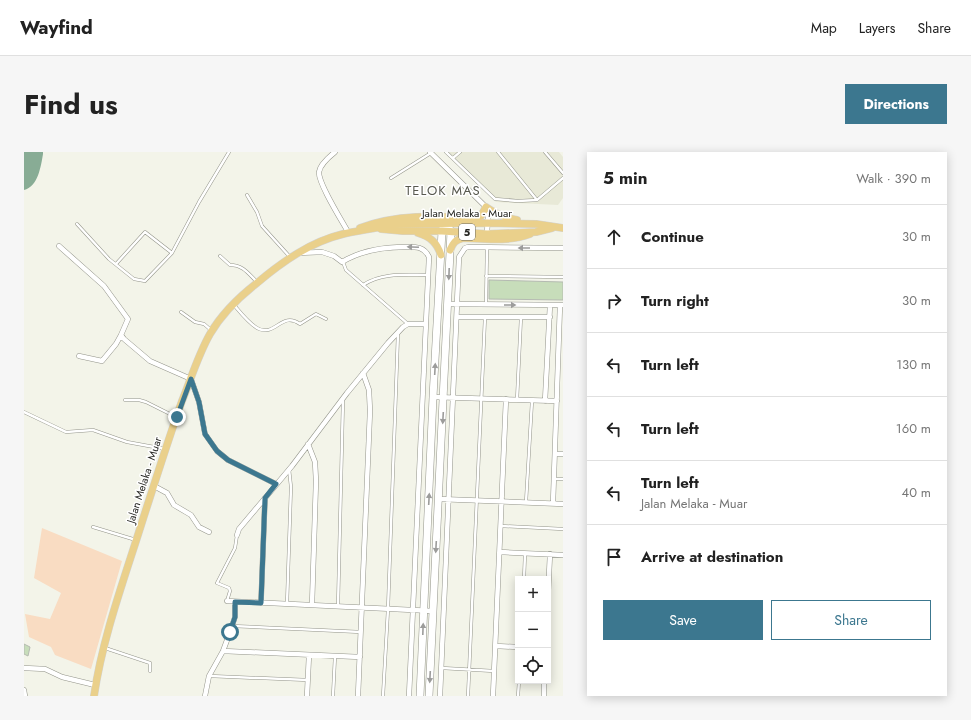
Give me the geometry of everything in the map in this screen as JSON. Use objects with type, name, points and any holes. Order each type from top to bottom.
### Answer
[{"type":"main road","points":[[345,233],[374,222],[393,218],[432,216],[474,218],[481,216],[486,207],[507,218],[536,228]]},
{"type":"main road","name":"Jalan Melaka - Muar","points":[[94,696],[104,647],[165,449],[204,347],[212,331],[233,305],[257,282],[297,253],[322,241],[345,233],[393,224],[445,222],[487,222],[536,228],[560,228]]},
{"type":"main road","name":"Jalan Melaka - Muar","points":[[378,228],[487,234],[536,228]]},
{"type":"main road","points":[[450,250],[458,239],[521,238],[536,228]]},
{"type":"main road","points":[[412,231],[426,235],[434,241],[441,255]]},
{"type":"street","points":[[335,152],[319,171],[320,181],[345,233]]},
{"type":"street","points":[[430,152],[486,207],[487,234]]},
{"type":"street","points":[[420,696],[433,397],[442,231],[445,222]]},
{"type":"street","points":[[429,696],[451,231],[445,222]]},
{"type":"street","points":[[58,246],[104,286],[128,318],[116,344],[102,361],[79,356]]},
{"type":"street","points":[[297,253],[322,252],[334,256],[342,262],[352,256],[376,248],[392,246],[418,247],[425,250],[429,257],[409,696]]},
{"type":"street","points":[[440,696],[459,257],[465,248],[468,247],[563,248]]},
{"type":"street","points":[[448,304],[562,305],[552,504]]},
{"type":"street","points":[[545,401],[550,305]]},
{"type":"street","points":[[427,317],[438,317]]},
{"type":"street","points":[[457,317],[550,317]]},
{"type":"street","points":[[237,535],[239,529],[308,444],[343,397],[398,333],[408,324],[426,324]]},
{"type":"street","points":[[121,335],[150,361],[191,379],[199,402],[205,434],[217,451],[228,460],[276,484]]},
{"type":"street","points":[[358,696],[370,400],[369,390],[363,373]]},
{"type":"street","points":[[433,397],[557,401]]},
{"type":"street","points":[[493,696],[506,399]]},
{"type":"street","points":[[308,444],[315,462],[316,481],[312,605]]},
{"type":"street","points":[[554,454],[563,454]]},
{"type":"street","points":[[154,486],[167,493],[174,505],[191,515],[199,528],[209,532]]},
{"type":"street","points":[[261,603],[265,498]]},
{"type":"street","points":[[439,499],[563,504]]},
{"type":"street","points":[[500,552],[563,554]]},
{"type":"street","points":[[549,576],[550,554]]},
{"type":"street","points":[[227,601],[433,611]]},
{"type":"street","points":[[205,696],[209,676],[223,651],[235,617],[235,602]]},
{"type":"street","points":[[496,646],[515,647]]},
{"type":"street","points":[[223,651],[360,657]]},
{"type":"street","points":[[307,696],[309,655]]},
{"type":"street","points":[[24,668],[45,669],[62,677],[96,685]]},
{"type":"street","points":[[544,684],[544,696]]},
{"type":"street","points":[[24,690],[25,696]]},
{"type":"lane","points":[[77,224],[116,264],[134,279],[145,281],[172,253],[198,202],[229,152]]},
{"type":"lane","points":[[391,178],[430,152]]},
{"type":"lane","points":[[446,152],[495,199],[518,201],[537,200],[563,178]]},
{"type":"lane","points":[[453,158],[460,152]]},
{"type":"lane","points":[[498,152],[537,200]]},
{"type":"lane","points":[[545,152],[563,173]]},
{"type":"lane","points":[[247,195],[257,212],[262,226],[291,258]]},
{"type":"lane","points":[[116,264],[145,232],[172,253]]},
{"type":"lane","points":[[486,304],[487,247]]},
{"type":"lane","points":[[220,256],[230,265],[242,267],[257,282]]},
{"type":"lane","points":[[342,262],[346,270],[408,324]]},
{"type":"lane","points":[[363,285],[369,281],[392,275],[428,275]]},
{"type":"lane","points":[[486,276],[563,277]]},
{"type":"lane","points":[[233,305],[260,329],[271,329],[289,319],[300,324],[316,314],[326,319]]},
{"type":"lane","points":[[181,312],[195,322],[204,324],[212,331]]},
{"type":"lane","points":[[468,696],[485,317]]},
{"type":"lane","points":[[517,400],[522,317]]},
{"type":"lane","points":[[383,696],[388,608],[398,333]]},
{"type":"lane","points":[[338,606],[343,397]]},
{"type":"lane","points":[[125,400],[139,400],[146,402],[177,417]]},
{"type":"lane","points":[[526,502],[532,400]]},
{"type":"lane","points":[[24,412],[66,432],[93,430],[127,442],[165,449]]},
{"type":"lane","points":[[287,604],[291,487],[289,468]]},
{"type":"lane","points":[[553,479],[563,479]]},
{"type":"lane","points":[[501,526],[563,529]]},
{"type":"lane","points":[[94,527],[137,540]]},
{"type":"lane","points":[[227,601],[230,591],[229,588],[217,583],[235,548],[237,535]]},
{"type":"lane","points":[[524,576],[525,553]]},
{"type":"lane","points":[[232,626],[361,632]]},
{"type":"lane","points":[[104,647],[150,663],[150,671]]},
{"type":"lane","points":[[333,696],[335,656]]},
{"type":"lane","points":[[442,668],[494,671]]},
{"type":"lane","points":[[209,676],[308,680]]},
{"type":"lane","points":[[518,696],[519,684]]},
{"type":"shaded area","points":[[24,152],[43,152],[43,154],[40,170],[36,180],[33,185],[24,190]]},
{"type":"shaded area","points":[[446,152],[559,152],[563,157],[563,198],[558,205],[496,202]]},
{"type":"shaded area","points":[[42,528],[122,561],[91,669],[55,655],[51,647],[29,637],[25,614],[50,619],[61,593],[34,578]]},
{"type":"building","points":[[489,280],[563,282],[563,300],[489,299]]},
{"type":"building","points":[[24,644],[30,647],[28,656],[24,654]]},
{"type":"district","name":"TELOK MAS","points":[[443,190]]},
{"type":"route","points":[[177,417],[191,379],[199,402],[205,434],[217,451],[228,460],[276,484],[265,498],[261,603],[235,602],[235,617],[230,632]]}]
